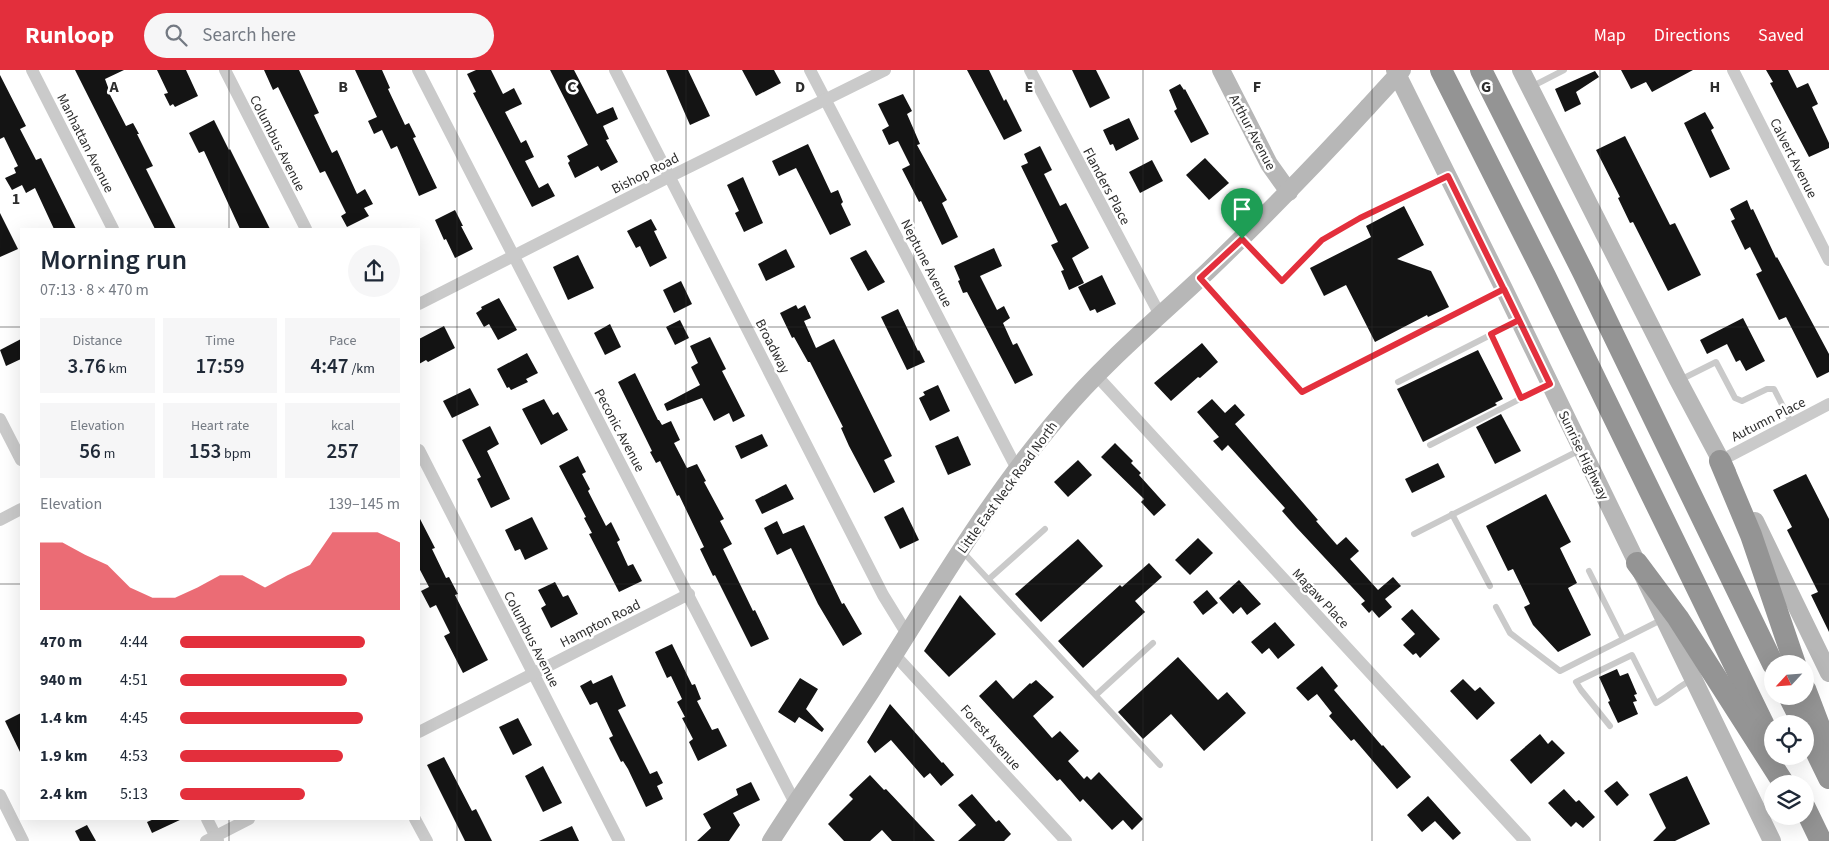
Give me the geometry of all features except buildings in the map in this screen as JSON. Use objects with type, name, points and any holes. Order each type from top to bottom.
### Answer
[{"type":"highway","points":[[1441,70],[1545,276],[1764,726]]},
{"type":"highway","points":[[1481,70],[1583,272],[1769,655]]},
{"type":"highway","points":[[1720,461],[1754,542],[1792,655]]},
{"type":"highway","points":[[1637,563],[1678,618],[1778,775]]},
{"type":"highway","points":[[1811,705],[1829,752]]},
{"type":"highway","points":[[1814,747],[1829,778]]},
{"type":"highway","points":[[1810,825],[1820,841]]},
{"type":"highway","points":[[1813,825],[1820,841]]},
{"type":"main road","name":"Arthur Avenue","points":[[1221,70],[1269,164],[1289,192]]},
{"type":"main road","name":"Sunrise Highway","points":[[1395,70],[1504,289],[1772,841]]},
{"type":"main road","name":"Little East Neck Road North","points":[[771,841],[855,716],[962,550],[1017,469],[1060,414],[1096,375],[1242,239],[1289,192],[1402,70]]},
{"type":"main road","points":[[1521,70],[1678,380],[1720,461],[1751,514],[1829,673]]},
{"type":"street","name":"Manhattan Avenue","points":[[32,70],[112,228]]},
{"type":"street","name":"Columbus Avenue","points":[[225,70],[305,228]]},
{"type":"street","name":"Peconic Avenue","points":[[418,70],[795,803]]},
{"type":"street","name":"Broadway","points":[[615,70],[884,595],[907,634]]},
{"type":"street","name":"Neptune Avenue","points":[[810,70],[1017,469]]},
{"type":"street","name":"Bishop Road","points":[[420,303],[885,70]]},
{"type":"street","name":"Flanders Place","points":[[1030,70],[1160,315]]},
{"type":"street","name":"Calvert Avenue","points":[[1733,70],[1829,260]]},
{"type":"street","name":"Magaw Place","points":[[1096,375],[1525,841]]},
{"type":"street","name":"Autumn Place","points":[[1720,461],[1829,404]]},
{"type":"street","points":[[0,419],[20,458]]},
{"type":"street","name":"Columbus Avenue","points":[[420,452],[619,841]]},
{"type":"street","points":[[0,520],[20,510]]},
{"type":"street","name":"Hampton Road","points":[[420,731],[689,594]]},
{"type":"street","name":"Forest Avenue","points":[[894,654],[1066,841]]},
{"type":"street","points":[[0,795],[23,841]]},
{"type":"street","points":[[207,820],[213,839],[247,820]]},
{"type":"street","points":[[416,820],[427,841]]},
{"type":"lane","points":[[1530,88],[1564,70]]},
{"type":"lane","points":[[1242,239],[1282,281],[1322,240],[1360,218],[1448,176]]},
{"type":"lane","points":[[1200,278],[1302,392],[1504,289]]},
{"type":"lane","points":[[1398,382],[1519,320]]},
{"type":"lane","points":[[1491,334],[1521,398]]},
{"type":"lane","points":[[1678,380],[1716,362],[1735,398],[1742,401],[1767,389],[1774,389],[1792,424]]},
{"type":"lane","points":[[1430,445],[1550,384]]},
{"type":"lane","points":[[1414,534],[1582,450]]},
{"type":"lane","points":[[1452,514],[1490,586]]},
{"type":"lane","points":[[989,580],[1045,529]]},
{"type":"lane","points":[[962,550],[1160,765]]},
{"type":"lane","points":[[1589,571],[1623,639]]},
{"type":"lane","points":[[1496,607],[1510,633],[1560,671],[1664,619]]},
{"type":"lane","points":[[1096,695],[1153,643]]},
{"type":"lane","points":[[1610,726],[1576,682],[1632,655],[1656,703],[1668,697],[1679,686],[1694,678]]},
{"type":"route","points":[[1242,239],[1200,278],[1302,392],[1504,289],[1550,384],[1521,398],[1491,334],[1519,320],[1504,289],[1448,176],[1360,218],[1322,240],[1282,281],[1242,239]]}]
